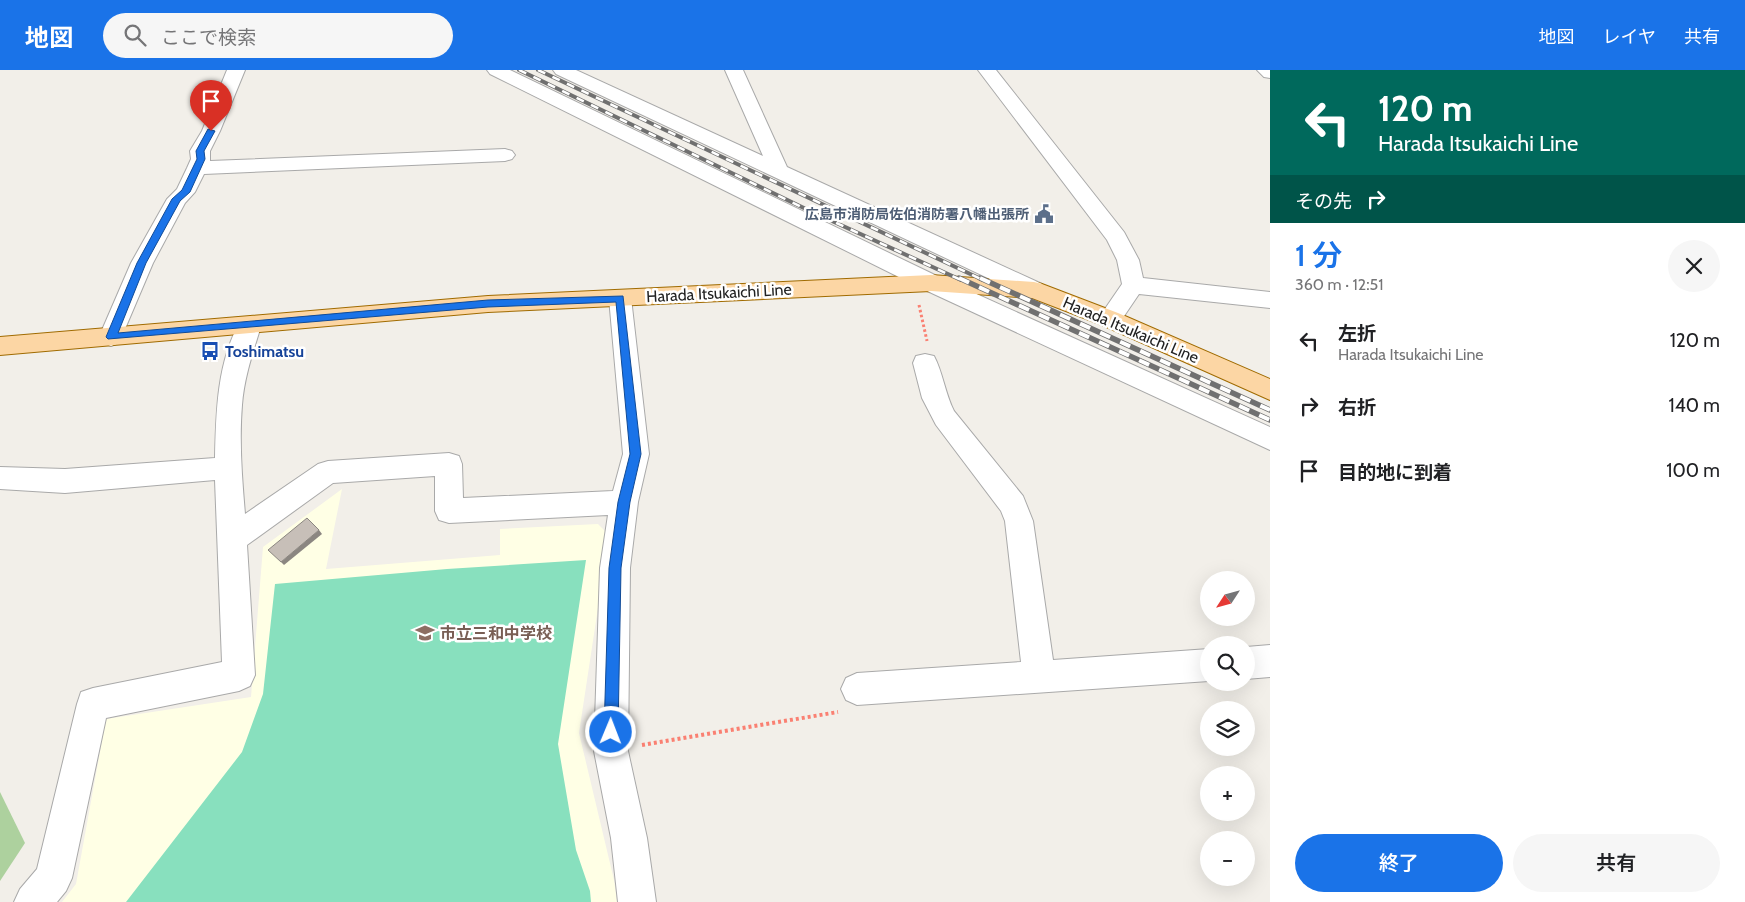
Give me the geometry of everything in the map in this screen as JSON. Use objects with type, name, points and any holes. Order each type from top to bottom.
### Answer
[{"type":"main road","name":"Harada Itsukaichi Line","points":[[0,346],[250,326],[488,304],[922,283],[1034,290],[1110,319],[1270,390]]},
{"type":"street","points":[[111,337],[142,263],[177,199],[185,192],[197,168],[201,159],[200,151],[211,131],[236,70]]},
{"type":"street","points":[[496,70],[922,283],[1270,439]]},
{"type":"street","points":[[562,70],[1034,290]]},
{"type":"street","points":[[734,70],[779,171]]},
{"type":"street","points":[[988,70],[1116,237],[1128,260],[1134,285],[1110,319]]},
{"type":"street","points":[[1266,70],[1270,73]]},
{"type":"street","points":[[197,168],[505,154]]},
{"type":"street","points":[[1134,285],[1270,300]]},
{"type":"street","points":[[620,298],[636,454],[624,502],[615,568],[610,750],[628,838],[637,902]]},
{"type":"street","points":[[33,902],[53,878],[93,704],[239,675],[228,468],[229,405],[238,359],[250,326]]},
{"type":"street","points":[[925,363],[935,398],[945,418],[1002,488],[1019,521],[1039,677]]},
{"type":"street","points":[[232,538],[328,472],[449,464],[449,511],[624,502]]},
{"type":"street","points":[[0,478],[65,481],[228,468]]},
{"type":"street","points":[[1255,662],[1270,661]]},
{"type":"street","points":[[857,689],[1200,666]]},
{"type":"path","points":[[922,283],[931,360],[925,363]]},
{"type":"path","points":[[610,750],[840,712],[857,689]]},
{"type":"shaded area","name":"市立三和中学校","points":[[342,489],[326,569],[500,555],[500,529],[598,524],[609,535],[579,733],[614,880],[617,902],[62,902],[76,884],[106,719],[251,697],[263,547]]},
{"type":"green space","name":"市立三和中学校","points":[[586,560],[558,744],[576,850],[590,891],[591,902],[126,902],[242,752],[263,694],[275,584],[447,569]]},
{"type":"green space","points":[[0,792],[25,843],[0,881]]},
{"type":"building","points":[[307,518],[319,530],[281,562],[268,550]]},
{"type":"railway","points":[[519,70],[808,210],[961,280]]},
{"type":"railway","points":[[538,70],[983,280]]},
{"type":"railway","points":[[959,278],[1270,420]]},
{"type":"railway","points":[[980,278],[1270,410]]},
{"type":"place","name":"広島市消防局佐伯消防署八幡出張所","points":[[1044,214]]},
{"type":"place","name":"Toshimatsu","points":[[210,351]]},
{"type":"place","name":"市立三和中学校","points":[[425,633]]},
{"type":"route","points":[[211,131],[200,151],[201,159],[185,192],[177,199],[142,263],[111,337],[488,304],[620,298],[636,454],[624,502],[615,568],[611,732]]}]
